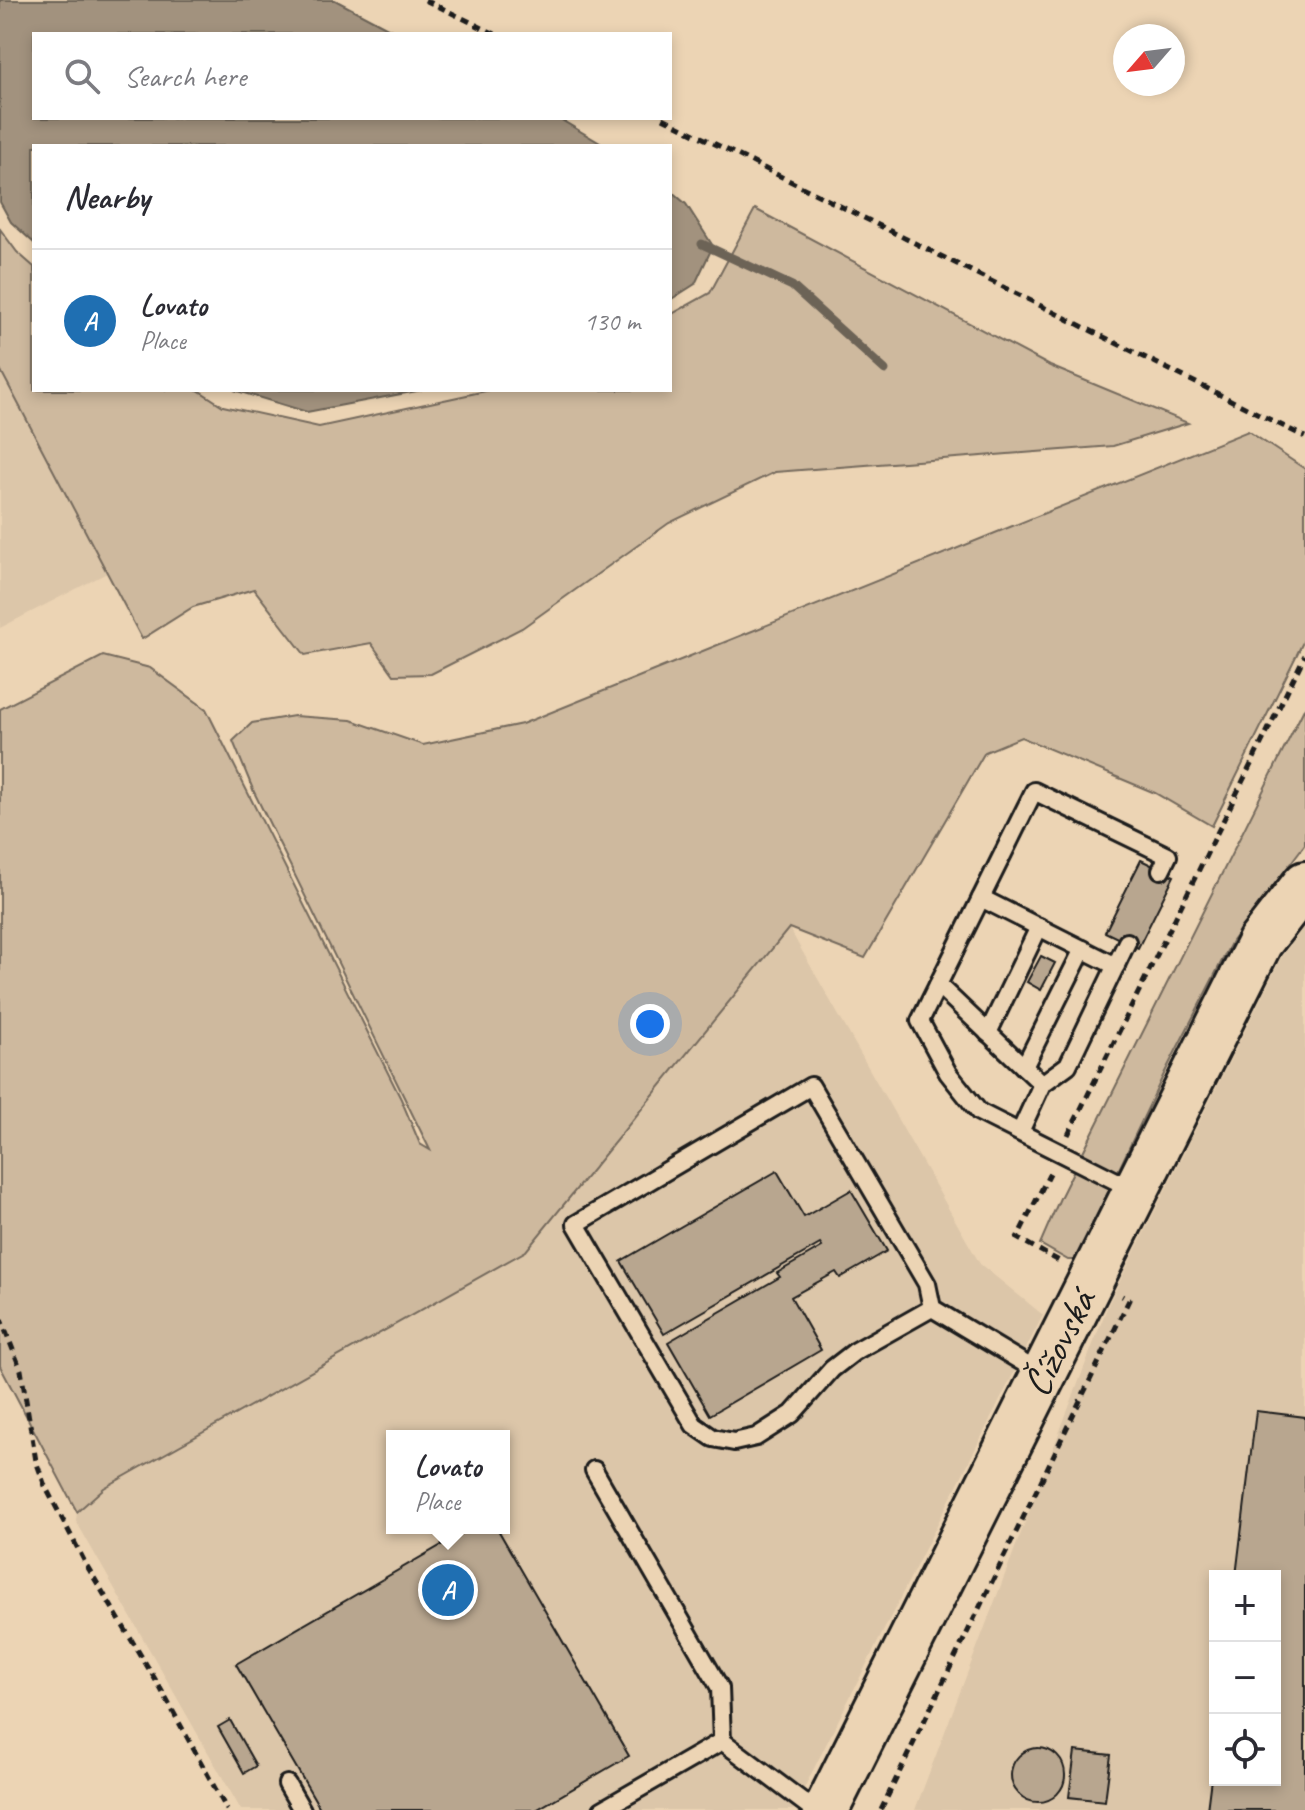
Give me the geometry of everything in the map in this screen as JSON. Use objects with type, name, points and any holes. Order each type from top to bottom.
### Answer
[{"type":"street","name":"Čížovská","points":[[826,1810],[1260,942],[1305,884]]},
{"type":"lane","points":[[1136,1190],[979,1112],[948,1073],[920,1021],[1034,791],[1168,856],[1161,870]]},
{"type":"lane","points":[[981,898],[1116,966]]},
{"type":"lane","points":[[988,1033],[1039,927]]},
{"type":"lane","points":[[1020,1132],[1042,1084],[1068,1065],[1127,942]]},
{"type":"lane","points":[[1024,1067],[1083,949]]},
{"type":"lane","points":[[938,985],[1042,1084]]},
{"type":"lane","points":[[932,1308],[854,1352],[832,1369],[792,1414],[756,1437],[734,1442],[713,1438],[694,1425],[576,1224],[811,1086],[927,1284],[932,1308],[1044,1375]]},
{"type":"lane","points":[[594,1470],[720,1688],[722,1741]]},
{"type":"lane","points":[[602,1810],[722,1741]]},
{"type":"lane","points":[[722,1741],[814,1810]]},
{"type":"lane","points":[[287,1784],[302,1810]]},
{"type":"path","points":[[425,0],[491,32]]},
{"type":"path","points":[[667,120],[1305,437]]},
{"type":"path","points":[[1067,1137],[1305,655]]},
{"type":"path","points":[[881,1810],[1129,1300],[1017,1238],[1053,1166]]},
{"type":"path","points":[[0,1317],[21,1370],[36,1461],[45,1486],[87,1566],[158,1684],[227,1810]]},
{"type":"shaded area","points":[[0,0],[335,0],[395,32],[32,32],[32,120],[561,120],[602,144],[32,144],[32,241],[11,222],[0,202]]},
{"type":"shaded area","points":[[672,192],[686,204],[713,246],[695,284],[672,299]]},
{"type":"shaded area","points":[[755,209],[1050,366],[1188,423],[1113,446],[775,472],[669,523],[522,628],[431,674],[394,675],[371,643],[305,655],[254,589],[193,607],[142,639],[0,369],[0,229],[17,252],[32,265],[32,392],[201,392],[223,406],[319,427],[481,392],[672,392],[672,314],[710,293]]},
{"type":"shaded area","points":[[0,369],[107,573],[0,628]]},
{"type":"shaded area","points":[[241,392],[412,392],[307,412]]},
{"type":"shaded area","points":[[1248,431],[1305,469],[1305,638],[1212,826],[1155,793],[1021,737],[985,752],[865,958],[789,928],[526,1251],[104,1488],[77,1512],[0,1366],[0,709],[103,656],[150,668],[206,709],[401,1099],[420,1144],[430,1150],[254,792],[233,741],[252,723],[294,716],[351,720],[423,745],[522,724]]},
{"type":"shaded area","points":[[1305,707],[1305,844],[1232,941],[1164,1074],[1076,1260],[1068,1260],[1040,1244],[1060,1198]]},
{"type":"shaded area","points":[[1305,926],[1305,1810],[915,1810],[1108,1305],[1282,956]]},
{"type":"shaded area","points":[[789,928],[980,1264],[1043,1315],[793,1810],[241,1810],[76,1521],[77,1512],[104,1488],[526,1251]]},
{"type":"building","points":[[1141,860],[1174,876],[1138,948],[1105,932]]},
{"type":"building","points":[[1041,956],[1055,963],[1041,990],[1027,982]]},
{"type":"building","points":[[777,1171],[804,1217],[851,1190],[887,1251],[840,1278],[836,1272],[791,1297],[821,1350],[710,1415],[668,1342],[780,1277],[777,1273],[822,1247],[820,1244],[664,1334],[621,1261]]},
{"type":"building","points":[[1256,1411],[1305,1417],[1305,1810],[1207,1810],[1210,1786],[1281,1786],[1281,1570],[1237,1570]]},
{"type":"building","points":[[461,1534],[500,1534],[629,1756],[536,1810],[321,1810],[236,1664]]},
{"type":"building","points":[[230,1720],[256,1766],[244,1773],[218,1727]]},
{"type":"building","points":[[1038,1748],[1057,1756],[1065,1775],[1057,1794],[1038,1802],[1019,1794],[1011,1775],[1019,1756]]},
{"type":"building","points":[[1075,1751],[1111,1755],[1105,1801],[1069,1797]]},
{"type":"waterway","points":[[702,244],[792,286],[885,370]]},
{"type":"place","name":"Lovato","points":[[448,1590]]}]
